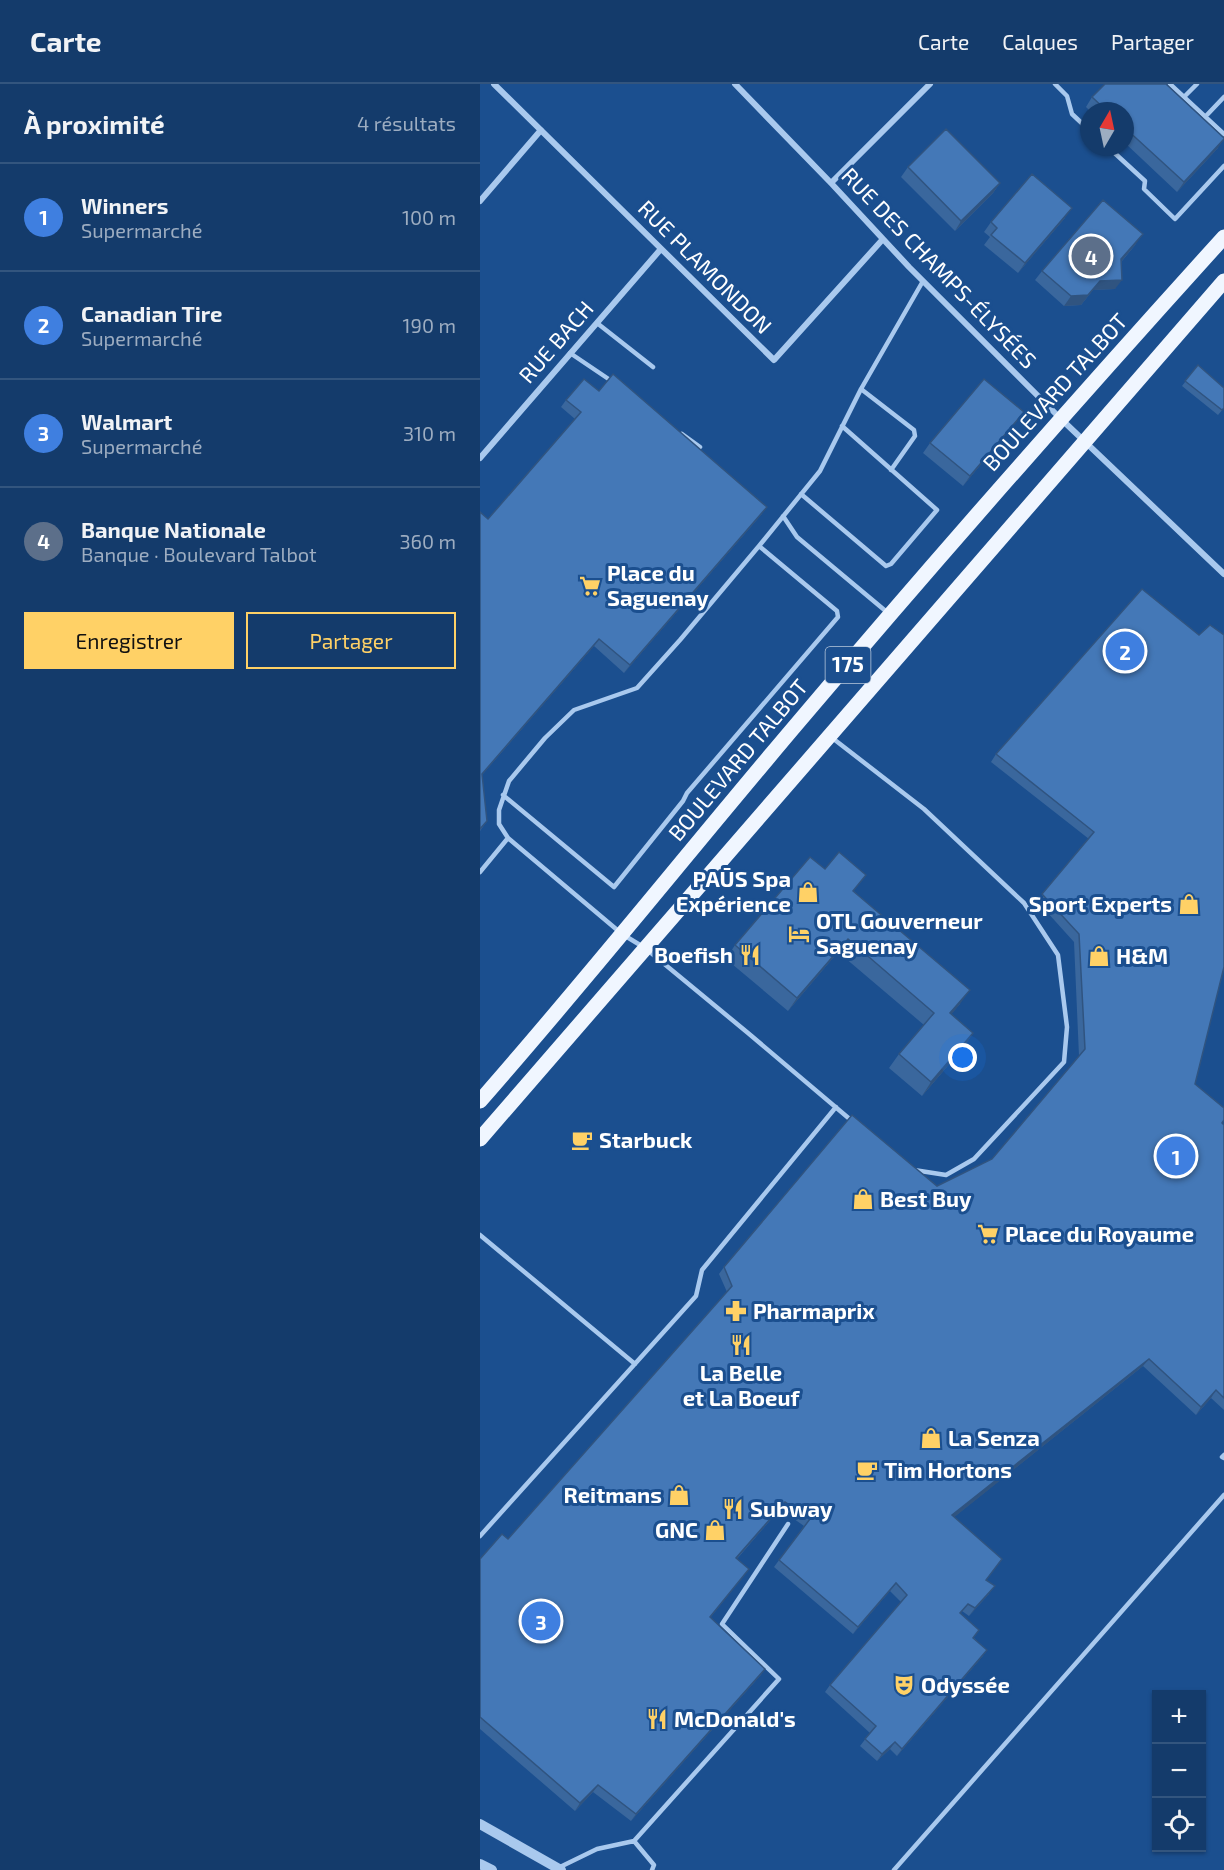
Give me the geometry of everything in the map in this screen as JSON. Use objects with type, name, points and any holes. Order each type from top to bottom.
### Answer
[{"type":"main road","name":"BOULEVARD TALBOT","points":[[480,1101],[793,729],[1060,418],[1224,237]]},
{"type":"main road","name":"175","points":[[480,1139],[1224,282]]},
{"type":"street","name":"RUE PLAMONDON","points":[[495,84],[660,250],[774,360],[883,239]]},
{"type":"street","name":"RUE DES CHAMPS-ÉLYSÉES","points":[[735,84],[923,281],[1060,418],[1224,574]]},
{"type":"street","points":[[831,183],[930,84]]},
{"type":"street","points":[[480,201],[541,130]]},
{"type":"street","name":"RUE BACH","points":[[480,458],[660,250]]},
{"type":"street","points":[[480,1824],[559,1869]]},
{"type":"street","points":[[480,1864],[492,1870]]},
{"type":"lane","points":[[1055,84],[1067,96],[1072,114],[1080,122]]},
{"type":"lane","points":[[1170,84],[1224,134]]},
{"type":"lane","points":[[1184,97],[1197,84]]},
{"type":"lane","points":[[1206,117],[1224,97]]},
{"type":"lane","points":[[1118,156],[1145,181],[1144,189],[1175,219],[1224,166]]},
{"type":"lane","points":[[854,1122],[645,948],[622,934],[508,838],[499,824],[499,810],[509,781],[545,738],[574,710],[637,688],[680,640],[820,471],[861,389],[923,281]]},
{"type":"lane","points":[[597,323],[653,367]]},
{"type":"lane","points":[[570,353],[620,387]]},
{"type":"lane","points":[[861,389],[914,430],[915,436],[891,470]]},
{"type":"lane","points":[[801,494],[886,566],[891,564],[937,510],[842,426]]},
{"type":"lane","points":[[678,431],[700,447]]},
{"type":"lane","points":[[783,516],[797,537],[891,615]]},
{"type":"lane","points":[[503,795],[614,887],[687,793],[838,617],[837,611],[759,546]]},
{"type":"lane","points":[[829,736],[924,809],[1024,903],[1058,955],[1067,1027],[1064,1062],[974,1159],[946,1175],[905,1169]]},
{"type":"lane","points":[[480,872],[508,838]]},
{"type":"lane","points":[[480,1536],[696,1296],[702,1270],[836,1107]]},
{"type":"lane","points":[[480,1235],[634,1364]]},
{"type":"lane","points":[[894,1870],[1224,1495]]},
{"type":"lane","points":[[559,1869],[597,1849],[634,1841],[779,1680],[723,1624],[788,1524]]},
{"type":"lane","points":[[634,1841],[654,1865],[652,1870]]},
{"type":"building","points":[[1105,84],[1166,84],[1224,139],[1184,182],[1134,136],[1134,102],[1097,102],[1092,97]]},
{"type":"building","points":[[946,129],[1000,183],[961,221],[908,167]]},
{"type":"building","points":[[1032,174],[1072,208],[1025,263],[991,235],[997,228],[991,222]]},
{"type":"building","points":[[1103,200],[1143,234],[1121,259],[1122,280],[1100,281],[1088,295],[1071,296],[1042,271]]},
{"type":"building","points":[[1198,365],[1224,388],[1224,408],[1222,410],[1185,381]]},
{"type":"building","name":"Place du Saguenay","points":[[613,374],[767,507],[630,665],[599,639],[482,774],[487,821],[480,829],[480,512],[488,519],[581,412],[566,400],[584,379],[599,391]]},
{"type":"building","points":[[984,379],[1024,412],[970,476],[930,443]]},
{"type":"building","name":"Place du Royaume","points":[[1142,589],[1199,635],[1210,625],[1224,635],[1224,967],[1195,1084],[1224,1108],[1222,1123],[1224,1125],[1224,1398],[1216,1390],[1201,1407],[1149,1359],[952,1515],[1002,1559],[986,1580],[995,1586],[975,1608],[968,1604],[960,1613],[979,1630],[973,1638],[987,1650],[902,1749],[895,1742],[882,1754],[865,1739],[876,1726],[830,1685],[907,1595],[896,1583],[858,1627],[779,1560],[810,1519],[785,1502],[736,1558],[749,1569],[710,1617],[765,1669],[636,1814],[598,1785],[580,1803],[480,1717],[480,1559],[502,1534],[508,1539],[732,1286],[724,1267],[852,1115],[937,1186],[992,1159],[1085,1049],[1079,934],[1042,894],[1094,832],[996,754]]},
{"type":"building","points":[[839,852],[866,875],[853,891],[970,990],[950,1013],[973,1033],[931,1082],[899,1054],[934,1013],[848,939],[797,998],[735,945],[810,857],[825,869]]},
{"type":"place","name":"Banque Nationale","points":[[1091,256]]},
{"type":"place","name":"Place du Saguenay","points":[[590,586]]},
{"type":"place","name":"Canadian Tire","points":[[1125,651]]},
{"type":"place","name":"PAŪS Spa Expérience","points":[[808,892]]},
{"type":"place","name":"Sport Experts","points":[[1189,904]]},
{"type":"place","name":"OTL Gouverneur Saguenay","points":[[799,934]]},
{"type":"place","name":"Boefish","points":[[750,955]]},
{"type":"place","name":"H&M","points":[[1099,956]]},
{"type":"place","name":"Starbuck","points":[[582,1140]]},
{"type":"place","name":"Winners","points":[[1176,1156]]},
{"type":"place","name":"Best Buy","points":[[863,1199]]},
{"type":"place","name":"Place du Royaume","points":[[988,1234]]},
{"type":"place","name":"Pharmaprix","points":[[736,1311]]},
{"type":"place","name":"La Belle et La Boeuf","points":[[741,1345]]},
{"type":"place","name":"La Senza","points":[[931,1438]]},
{"type":"place","name":"Tim Hortons","points":[[867,1470]]},
{"type":"place","name":"Reitmans","points":[[679,1495]]},
{"type":"place","name":"Subway","points":[[733,1509]]},
{"type":"place","name":"GNC","points":[[715,1530]]},
{"type":"place","name":"Walmart","points":[[541,1621]]},
{"type":"place","name":"Odyssée","points":[[904,1685]]},
{"type":"place","name":"McDonald's","points":[[657,1719]]}]
